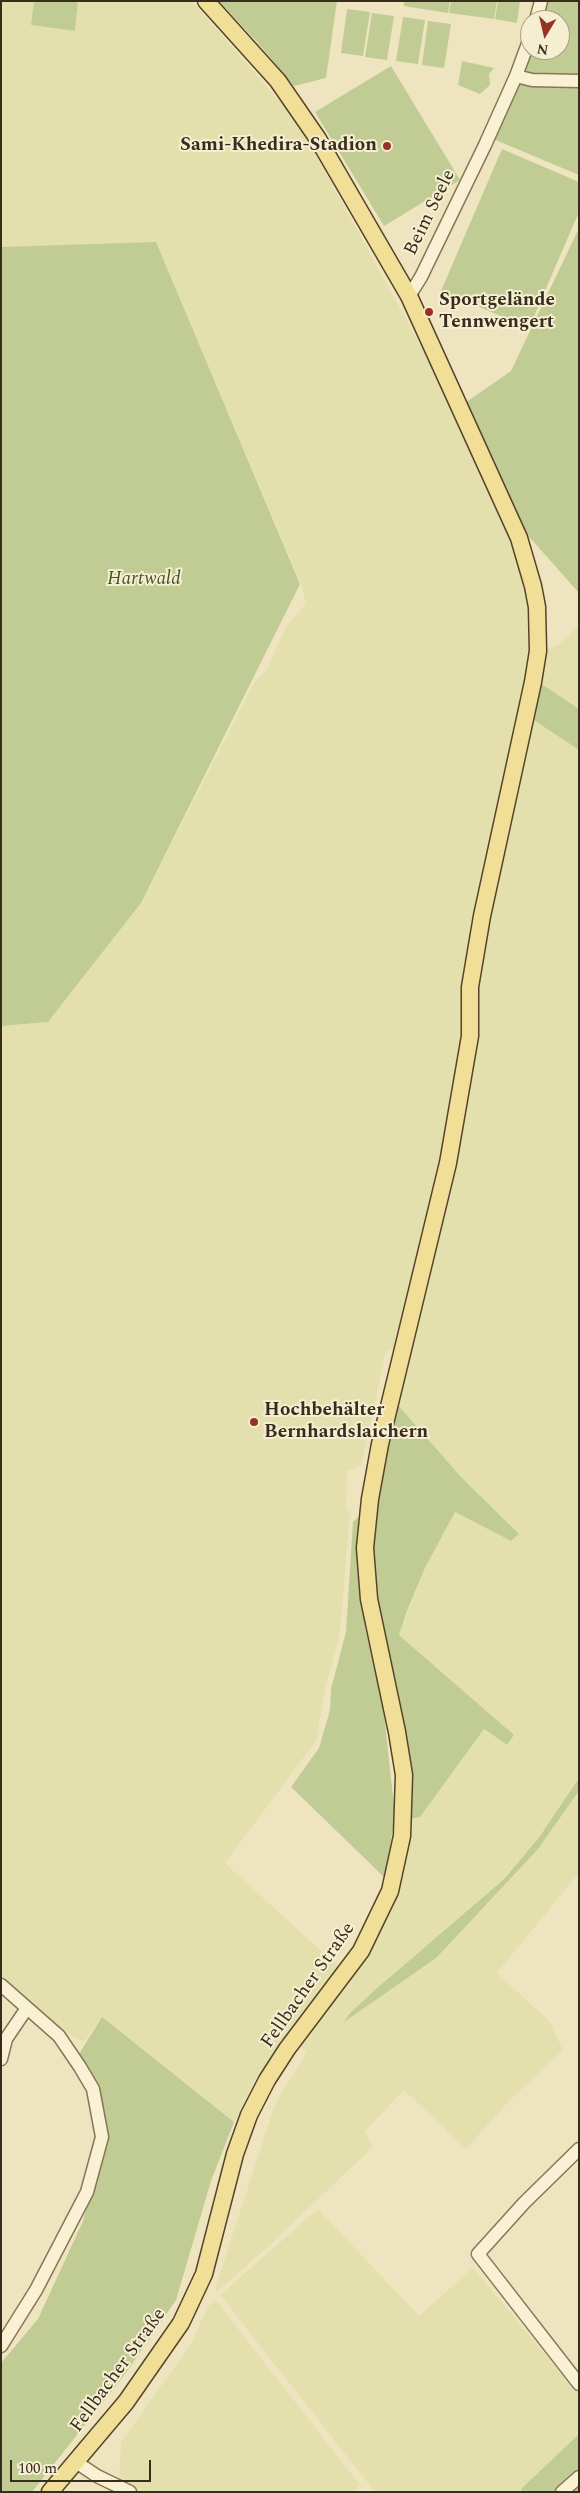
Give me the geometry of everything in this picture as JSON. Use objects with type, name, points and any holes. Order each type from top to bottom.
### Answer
[{"type":"main road","name":"Fellbacher Straße","points":[[50,2492],[126,2402],[181,2323],[204,2274],[235,2154],[249,2115],[267,2080],[288,2049],[361,1951],[390,1891],[402,1836],[404,1775],[398,1732],[370,1608],[365,1548],[374,1475],[448,1163],[470,1036],[470,987],[490,872],[523,732],[538,651],[537,608],[533,586],[519,538],[409,296],[323,148],[283,88],[250,47],[206,1]]},
{"type":"street","name":"Beim Seele","points":[[409,296],[421,277],[485,145],[522,60]]},
{"type":"street","points":[[516,76],[532,80],[579,81]]},
{"type":"street","points":[[1,1985],[59,2036],[93,2089],[102,2137],[87,2192],[36,2290],[1,2346]]},
{"type":"street","points":[[1,2059],[6,2039],[27,2008]]},
{"type":"street","points":[[579,2149],[524,2203],[478,2254],[579,2384]]},
{"type":"street","points":[[76,2462],[97,2476],[130,2492]]},
{"type":"street","points":[[562,2492],[579,2477]]},
{"type":"shaded area","points":[[1,1],[34,1],[31,25],[75,31],[78,1],[192,1],[298,122],[457,412],[522,558],[531,610],[529,675],[467,976],[459,1068],[439,1170],[398,1347],[386,1351],[361,1466],[347,1471],[346,1507],[350,1514],[340,1633],[325,1690],[316,1741],[225,1863],[342,1970],[255,2080],[234,2122],[102,2017],[84,2042],[68,2034],[1,1979],[1,1026],[48,1022],[141,903],[254,683],[268,668],[284,630],[306,603],[301,584],[156,243],[1,247]]},
{"type":"shaded area","points":[[579,625],[579,709],[540,683],[544,652],[559,644]]},
{"type":"shaded area","points":[[532,719],[579,750],[579,1778],[540,1836],[503,1879],[376,1989],[349,2014],[345,2021],[538,1849],[579,1791],[579,1873],[497,1973],[549,2021],[563,2050],[509,2101],[466,2149],[404,2090],[365,2131],[373,2147],[217,2292],[215,2289],[275,2104],[307,2052],[299,2046],[350,1977],[411,1819],[420,1817],[484,1729],[506,1745],[514,1735],[399,1635],[425,1568],[455,1512],[511,1541],[518,1534],[462,1478],[397,1404],[474,1049],[479,979],[498,873]]},
{"type":"shaded area","points":[[318,2209],[419,2316],[473,2268],[579,2395],[579,2434],[521,2489],[523,2492],[375,2492],[220,2295]]},
{"type":"shaded area","points":[[215,2299],[360,2485],[354,2492],[145,2492],[119,2481],[121,2442],[191,2344],[207,2308]]},
{"type":"green space","points":[[34,1],[78,1],[75,31],[31,25]]},
{"type":"green space","points":[[219,1],[337,1],[326,78],[294,86]]},
{"type":"green space","points":[[404,1],[450,1],[448,13],[404,6]]},
{"type":"green space","points":[[451,1],[497,1],[494,19],[449,13]]},
{"type":"green space","points":[[498,1],[520,1],[517,23],[495,19]]},
{"type":"green space","points":[[546,1],[579,1],[579,175],[493,139],[526,60],[570,60],[570,10],[543,10]]},
{"type":"green space","points":[[347,9],[370,12],[363,56],[341,53]]},
{"type":"green space","points":[[372,13],[394,16],[387,60],[365,57]]},
{"type":"green space","points":[[403,17],[425,20],[418,64],[396,61]]},
{"type":"green space","points":[[428,21],[451,24],[444,68],[422,65]]},
{"type":"green space","points":[[462,61],[494,68],[489,74],[490,85],[480,94],[458,85]]},
{"type":"green space","name":"Sami-Khedira-Stadion","points":[[391,66],[460,180],[384,226],[315,112]]},
{"type":"green space","points":[[502,149],[579,182],[579,212],[529,328],[441,291]]},
{"type":"green space","points":[[579,228],[579,593],[524,531],[465,403],[511,371]]},
{"type":"green space","name":"Hartwald","points":[[156,242],[300,584],[141,903],[48,1022],[1,1026],[1,247]]},
{"type":"green space","points":[[540,683],[579,709],[579,750],[532,719]]},
{"type":"green space","points":[[397,1404],[462,1478],[519,1534],[511,1541],[455,1512],[425,1568],[407,1611],[399,1635],[514,1735],[507,1745],[484,1729],[420,1817],[411,1819],[377,1618],[370,1542],[375,1506]]},
{"type":"green space","points":[[358,1517],[358,1553],[366,1633],[381,1687],[395,1815],[385,1878],[291,1787],[319,1748],[330,1710],[331,1689],[346,1632],[353,1522]]},
{"type":"green space","points":[[579,1778],[579,1791],[538,1849],[436,1958],[344,2022],[349,2014],[376,1989],[504,1879],[540,1836]]},
{"type":"green space","points":[[102,2017],[234,2122],[211,2181],[176,2300],[125,2374],[32,2492],[1,2492],[1,2363],[38,2319],[83,2221],[105,2137],[100,2091],[79,2054]]},
{"type":"green space","points":[[579,2434],[579,2492],[523,2492],[521,2489]]},
{"type":"place","name":"Sami-Khedira-Stadion","points":[[387,146]]},
{"type":"place","name":"Sportgelände Tennwengert","points":[[429,312]]},
{"type":"place","name":"Hochbehälter Bernhardslaichern","points":[[254,1422]]}]
